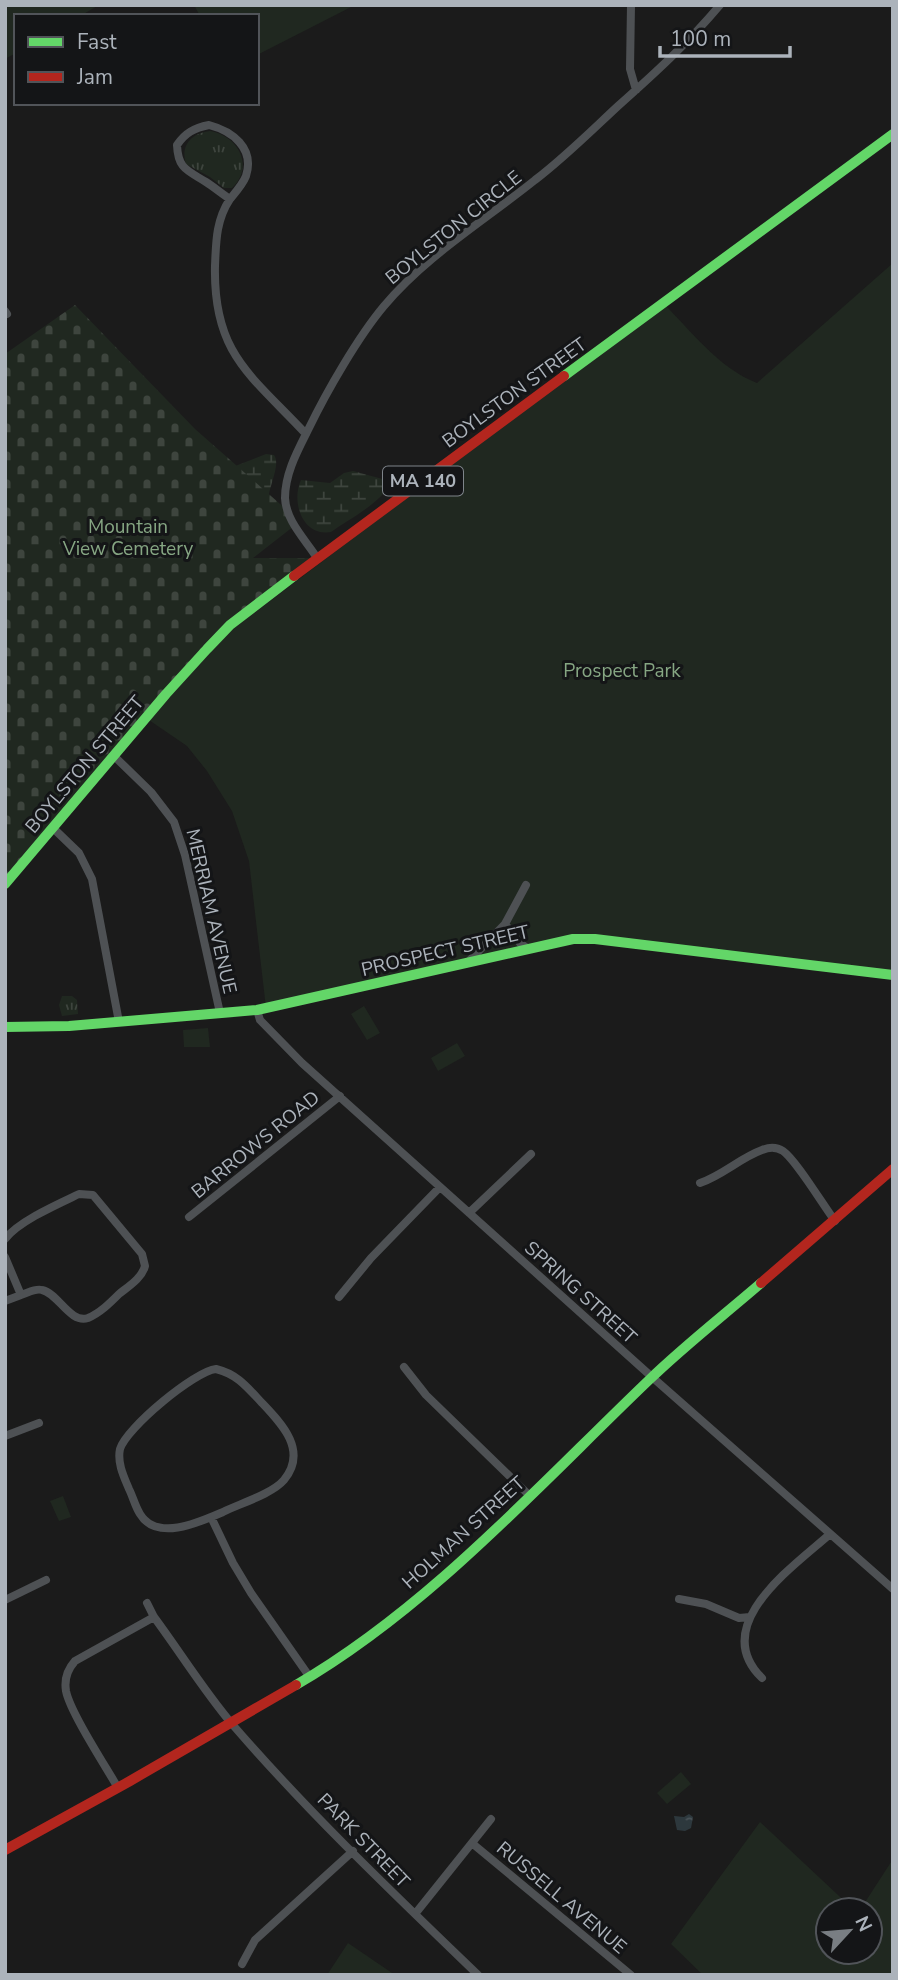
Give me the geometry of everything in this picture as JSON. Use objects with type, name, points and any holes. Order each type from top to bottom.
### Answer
[{"type":"street","points":[[631,5],[630,69],[636,90]]},
{"type":"street","name":"BOYLSTON CIRCLE","points":[[317,558],[294,526],[285,500],[292,463],[320,406],[383,307],[409,280],[536,180],[683,46],[720,5]]},
{"type":"street","points":[[230,199],[190,173],[181,166],[177,158],[177,145],[195,128],[209,125],[225,129],[237,139],[245,151],[246,177],[224,208],[216,240],[215,302],[225,338],[243,368],[306,434]]},
{"type":"street","name":"BOYLSTON STREET","points":[[5,884],[166,694],[230,625],[893,134]]},
{"type":"street","name":"MERRIAM AVENUE","points":[[114,756],[162,804],[179,834],[220,1013]]},
{"type":"street","points":[[53,828],[79,853],[92,879],[119,1022]]},
{"type":"street","points":[[467,963],[505,924],[526,885]]},
{"type":"street","points":[[505,924],[527,948]]},
{"type":"street","name":"PROSPECT STREET","points":[[5,1027],[69,1026],[257,1010],[573,939],[596,939],[893,975]]},
{"type":"street","name":"SPRING STREET","points":[[257,1010],[260,1020],[285,1047],[652,1377],[893,1589]]},
{"type":"street","name":"BARROWS ROAD","points":[[189,1217],[341,1096]]},
{"type":"street","points":[[700,1183],[715,1178],[762,1150],[782,1150],[835,1220]]},
{"type":"street","points":[[469,1213],[531,1154]]},
{"type":"street","name":"HOLMAN STREET","points":[[5,1850],[231,1723],[355,1645],[437,1582],[652,1377],[893,1169]]},
{"type":"street","points":[[339,1297],[440,1187]]},
{"type":"street","points":[[5,1239],[11,1232],[31,1220],[85,1193],[93,1195],[145,1259],[141,1276],[101,1310],[86,1319],[71,1313],[48,1292],[36,1290],[5,1301]]},
{"type":"street","points":[[5,1257],[21,1295]]},
{"type":"street","points":[[404,1367],[426,1395],[530,1496]]},
{"type":"street","points":[[216,1369],[236,1376],[280,1422],[291,1440],[293,1455],[289,1473],[276,1487],[211,1517],[172,1528],[151,1524],[141,1516],[122,1474],[119,1460],[120,1448],[126,1436],[185,1383],[202,1372],[216,1369]]},
{"type":"street","points":[[5,1436],[39,1423]]},
{"type":"street","points":[[211,1517],[251,1593],[309,1676]]},
{"type":"street","points":[[762,1678],[747,1660],[744,1649],[750,1617],[763,1596],[830,1534]]},
{"type":"street","points":[[5,1600],[46,1580]]},
{"type":"street","points":[[679,1600],[706,1604],[739,1618],[750,1617]]},
{"type":"street","name":"PARK STREET","points":[[147,1603],[231,1723],[353,1851],[478,1975]]},
{"type":"street","points":[[118,1788],[70,1702],[66,1679],[75,1661],[155,1617]]},
{"type":"street","points":[[415,1914],[491,1819]]},
{"type":"street","name":"RUSSELL AVENUE","points":[[473,1844],[631,1975]]},
{"type":"street","points":[[242,1964],[255,1940],[353,1851]]},
{"type":"green space","points":[[5,5],[99,5],[83,14],[14,14],[14,54],[5,59]]},
{"type":"green space","points":[[194,5],[355,5],[259,54],[259,14],[199,14]]},
{"type":"green space","points":[[210,131],[228,139],[240,153],[242,171],[232,188],[224,188],[186,164],[185,151],[189,141],[198,134]]},
{"type":"green space","name":"Prospect Park","points":[[893,263],[893,975],[596,939],[266,1008],[249,861],[232,811],[207,771],[187,746],[146,718],[207,649],[663,303],[718,359],[743,377],[757,383]]},
{"type":"green space","name":"Mountain View Cemetery","points":[[75,305],[195,429],[288,511],[294,526],[253,558],[317,558],[230,625],[5,884],[5,354]]},
{"type":"green space","points":[[266,454],[274,455],[276,459],[268,500],[230,468]]},
{"type":"green space","points":[[353,471],[386,480],[389,483],[386,490],[373,503],[331,532],[313,529],[301,516],[298,507],[301,480],[330,483],[344,473]]},
{"type":"green space","points":[[62,996],[72,996],[77,1000],[78,1014],[62,1016],[59,1005]]},
{"type":"green space","points":[[364,1006],[380,1033],[367,1040],[351,1014]]},
{"type":"green space","points":[[208,1028],[210,1047],[184,1047],[183,1030]]},
{"type":"green space","points":[[457,1043],[465,1056],[438,1071],[431,1058]]},
{"type":"green space","points":[[63,1496],[71,1517],[59,1521],[50,1501]]},
{"type":"green space","points":[[681,1772],[691,1784],[667,1804],[657,1793]]},
{"type":"green space","points":[[760,1822],[839,1896],[814,1896],[814,1966],[884,1966],[884,1896],[869,1896],[893,1859],[893,1975],[703,1975],[671,1944]]},
{"type":"green space","points":[[348,1943],[395,1975],[327,1975]]},
{"type":"water","points":[[689,1814],[693,1817],[691,1828],[685,1831],[677,1830],[674,1816],[684,1817]]},
{"type":"traffic: fast","points":[[564,376],[893,134]]},
{"type":"traffic: fast","points":[[5,884],[207,649],[230,625],[294,576]]},
{"type":"traffic: fast","points":[[5,1027],[69,1026],[257,1010],[573,939],[595,939],[893,975]]},
{"type":"traffic: fast","points":[[296,1685],[392,1620],[437,1582],[524,1502],[662,1367],[761,1283]]},
{"type":"traffic: jam","points":[[294,576],[564,376]]},
{"type":"traffic: jam","points":[[761,1283],[893,1169]]},
{"type":"traffic: jam","points":[[5,1850],[296,1685]]}]
